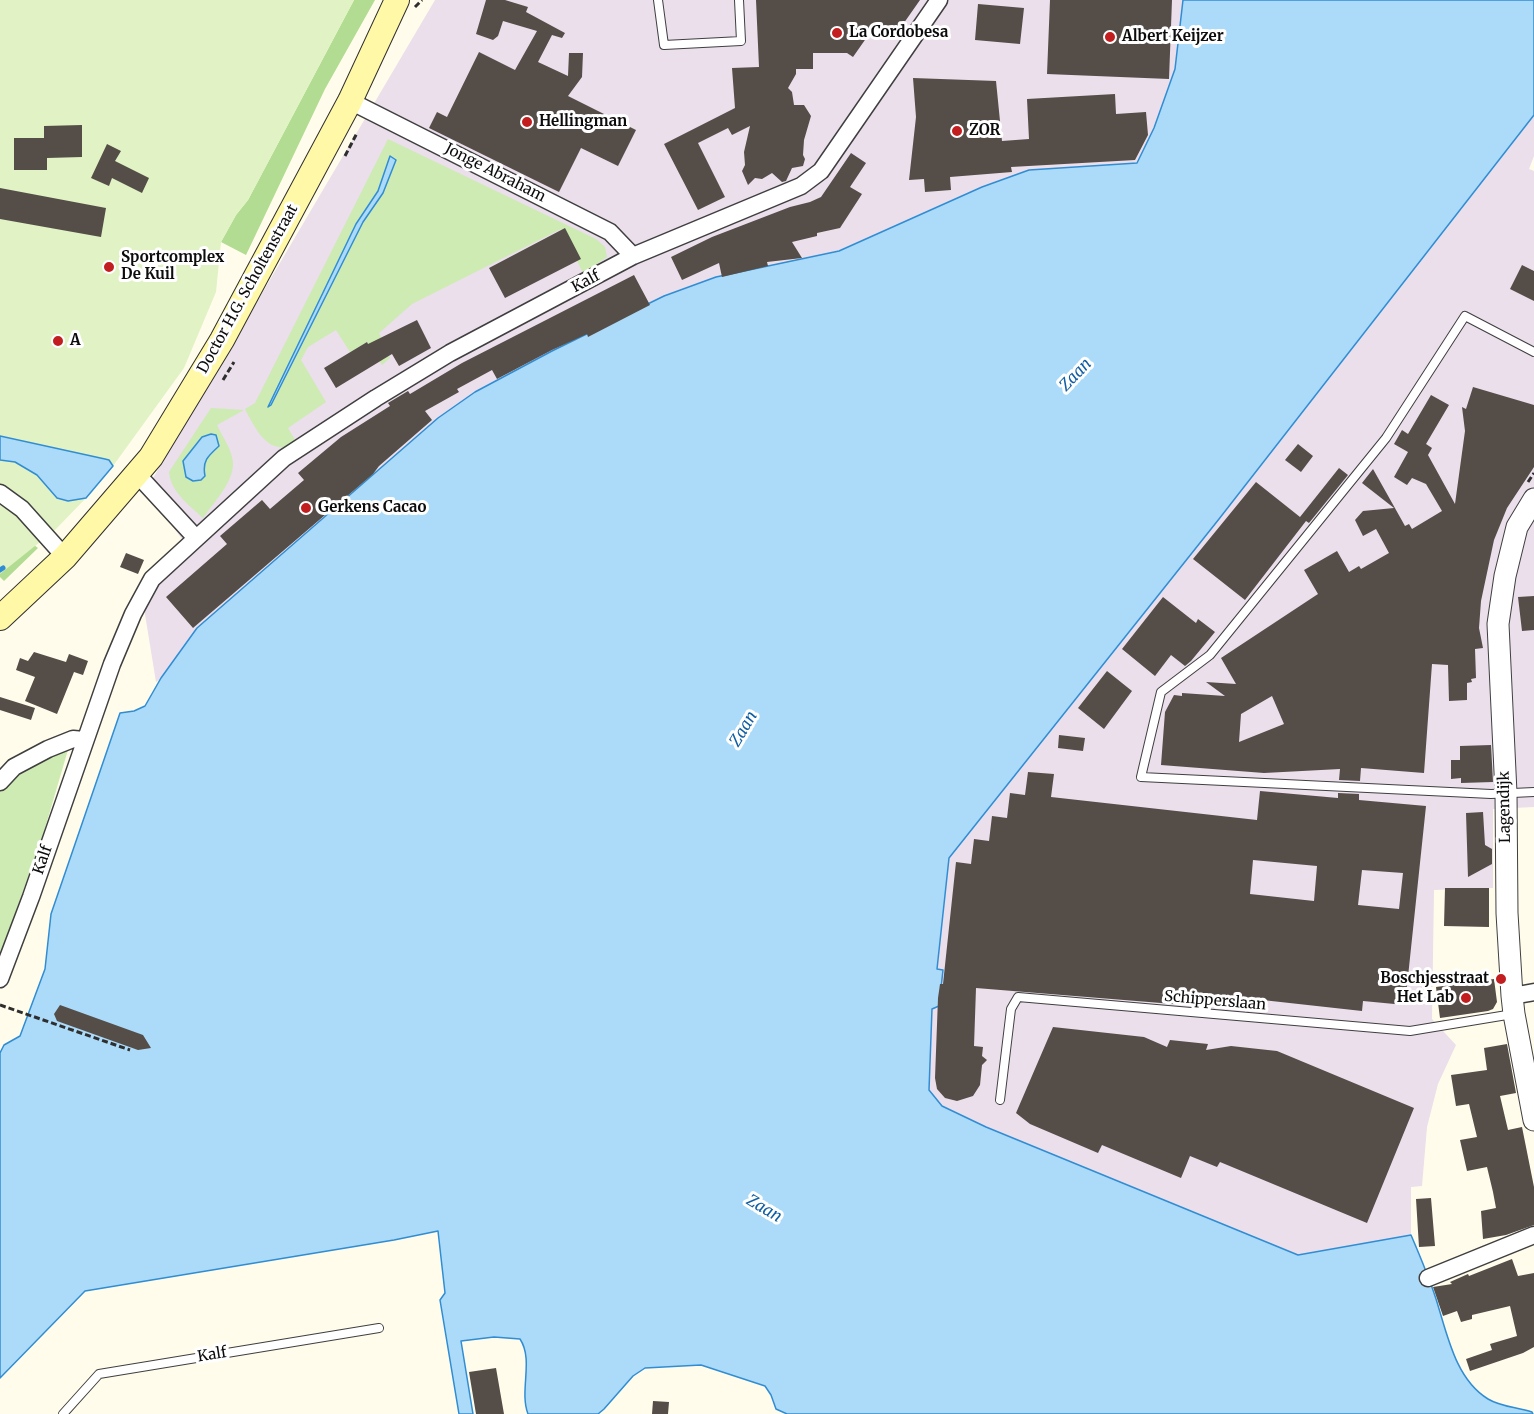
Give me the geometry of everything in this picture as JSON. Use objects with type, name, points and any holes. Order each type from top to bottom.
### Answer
[{"type":"main road","name":"Doctor H.G. Scholtenstraat","points":[[0,618],[65,557],[151,457],[359,105],[397,0]]},
{"type":"street","name":"Kalf","points":[[0,979],[31,897],[84,740],[133,614],[152,579],[284,458],[450,353],[633,256],[801,186],[821,171],[939,0]]},
{"type":"street","name":"Jonge Abraham","points":[[359,105],[610,232],[633,256]]},
{"type":"street","points":[[136,473],[196,538]]},
{"type":"street","points":[[0,493],[22,509],[65,557]]},
{"type":"street","name":"Lagendijk","points":[[1534,499],[1517,528],[1505,576],[1498,624],[1506,793],[1507,912],[1513,1005],[1534,1120]]},
{"type":"street","points":[[0,783],[14,767],[48,749],[73,739],[84,740]]},
{"type":"street","points":[[1513,1005],[1534,992]]},
{"type":"street","points":[[1428,1278],[1534,1235]]},
{"type":"lane","points":[[658,0],[664,45],[741,41],[739,0]]},
{"type":"lane","points":[[1534,352],[1465,316],[1386,438],[1240,619],[1210,655],[1161,692],[1141,777],[1491,794],[1534,792]]},
{"type":"lane","name":"Schipperslaan","points":[[1000,1100],[1011,1009],[1018,997],[1410,1031],[1513,1005]]},
{"type":"lane","name":"Kalf","points":[[63,1414],[99,1374],[379,1328]]},
{"type":"path","points":[[345,157],[351,147],[359,105]]},
{"type":"path","name":"Doctor H.G. Scholtenstraat","points":[[218,388],[236,358]]},
{"type":"path","points":[[0,1005],[130,1050]]},
{"type":"shaded area","points":[[435,0],[1208,0],[1206,167],[831,276],[156,682],[144,608],[182,539],[146,490]]},
{"type":"shaded area","points":[[1534,115],[1534,156],[1529,169],[1534,171],[1534,807],[1493,809],[1493,888],[1434,890],[1432,1019],[1456,1045],[1438,1084],[1427,1127],[1422,1186],[1411,1187],[1411,1235],[1298,1255],[986,1127],[941,1106],[929,1090],[932,1009],[943,970],[937,970],[949,858],[1219,519]]},
{"type":"green space","name":"Sportcomplex De Kuil","points":[[0,0],[354,0],[248,200],[236,215],[221,242],[216,292],[184,368],[113,466],[86,498],[55,530],[0,574]]},
{"type":"green space","points":[[354,0],[375,0],[325,89],[246,255],[221,242],[236,215],[248,200]]},
{"type":"green space","points":[[388,139],[596,239],[605,247],[607,257],[583,273],[561,229],[412,304],[379,333],[390,358],[382,365],[367,342],[350,352],[336,330],[308,347],[301,360],[326,402],[288,428],[297,443],[279,447],[271,444],[259,433],[245,409],[255,403]]},
{"type":"green space","points":[[211,408],[244,410],[217,425],[231,454],[232,471],[222,492],[203,518],[177,492],[169,472]]},
{"type":"green space","points":[[0,520],[38,548],[4,581],[0,577]]},
{"type":"green space","points":[[70,743],[43,835],[0,956],[0,786],[10,776]]},
{"type":"water","name":"Zaan","points":[[1183,0],[1534,0],[1534,115],[1219,519],[949,858],[937,969],[943,970],[939,1006],[932,1009],[929,1090],[942,1106],[986,1127],[1298,1255],[1411,1235],[1454,1354],[1468,1380],[1493,1402],[1533,1414],[787,1414],[776,1409],[765,1386],[701,1365],[645,1368],[633,1376],[598,1414],[528,1414],[525,1396],[526,1356],[524,1347],[520,1339],[494,1337],[461,1341],[473,1414],[459,1414],[440,1300],[445,1293],[438,1231],[85,1291],[0,1378],[0,1053],[4,1045],[20,1036],[45,969],[51,914],[120,713],[134,711],[145,706],[161,678],[197,628],[438,418],[475,392],[664,296],[716,277],[839,251],[982,187],[1029,170],[1137,163],[1154,128],[1175,69]]},
{"type":"water","points":[[390,156],[396,160],[383,193],[363,222],[268,407],[356,224],[378,191]]},
{"type":"water","points":[[216,435],[219,446],[207,459],[204,466],[205,476],[201,480],[193,481],[186,477],[183,461],[202,437]]},
{"type":"water","points":[[0,436],[109,460],[113,466],[86,498],[68,501],[57,498],[37,475],[15,462],[0,460]]},
{"type":"building","name":"Hellingman","points":[[486,0],[505,0],[528,7],[526,12],[565,33],[562,38],[552,35],[538,62],[568,76],[569,53],[583,53],[582,77],[568,96],[636,130],[618,166],[581,148],[559,192],[429,128],[437,112],[447,117],[479,52],[515,70],[537,31],[503,21],[498,36],[493,40],[476,34]]},
{"type":"building","points":[[756,0],[920,0],[892,40],[874,27],[853,57],[847,53],[813,53],[813,69],[796,69],[796,74],[788,88],[792,92],[794,105],[804,105],[811,116],[804,140],[803,166],[792,168],[786,181],[782,182],[772,173],[762,179],[755,178],[748,185],[742,171],[745,165],[744,152],[750,126],[732,135],[728,128],[698,143],[725,197],[698,210],[664,144],[735,108],[732,68],[759,67]]},
{"type":"building","name":"Albert Keijzer","points":[[1050,0],[1172,0],[1169,79],[1047,74]]},
{"type":"building","points":[[978,4],[1024,8],[1020,44],[975,40]]},
{"type":"building","points":[[913,78],[996,81],[1002,141],[1029,139],[1027,99],[1115,94],[1116,114],[1146,112],[1148,135],[1135,160],[1011,167],[1012,172],[950,177],[951,190],[925,192],[924,179],[909,180],[916,117]]},
{"type":"building","points":[[82,125],[82,157],[47,158],[47,170],[14,170],[14,138],[44,138],[44,126]]},
{"type":"building","points":[[107,144],[121,151],[115,161],[149,178],[142,193],[112,178],[109,186],[91,178]]},
{"type":"building","points":[[851,153],[866,163],[850,187],[862,194],[840,228],[792,242],[802,258],[767,262],[768,266],[722,277],[719,263],[682,280],[671,257],[712,237],[821,197]]},
{"type":"building","points":[[0,188],[106,208],[101,237],[0,219]]},
{"type":"building","points":[[565,228],[581,259],[505,298],[489,268]]},
{"type":"building","points":[[1522,265],[1534,271],[1534,301],[1510,289]]},
{"type":"building","name":"Gerkens Cacao","points":[[634,275],[650,305],[588,337],[587,334],[552,350],[497,379],[492,370],[457,389],[459,392],[425,411],[432,420],[379,466],[373,474],[193,628],[166,597],[227,544],[220,536],[262,500],[270,509],[304,480],[298,473],[341,437],[390,406],[388,403],[408,391],[410,394],[462,363]]},
{"type":"building","points":[[417,320],[431,348],[399,366],[392,354],[336,388],[324,368],[367,342],[368,344]]},
{"type":"building","points":[[1473,387],[1534,405],[1534,467],[1507,508],[1494,540],[1481,601],[1479,628],[1483,648],[1475,649],[1476,678],[1467,683],[1467,700],[1449,701],[1448,665],[1432,664],[1424,773],[1361,768],[1360,781],[1339,780],[1340,769],[1264,773],[1161,765],[1165,712],[1174,695],[1182,696],[1182,693],[1225,696],[1206,682],[1236,684],[1221,658],[1318,594],[1304,570],[1337,551],[1349,572],[1359,566],[1361,569],[1389,553],[1376,529],[1363,536],[1355,520],[1363,511],[1394,508],[1362,483],[1373,469],[1405,526],[1409,524],[1412,529],[1442,511],[1426,484],[1412,478],[1407,485],[1394,477],[1408,452],[1394,444],[1402,430],[1408,434],[1431,395],[1449,405],[1426,444],[1432,448],[1428,455],[1455,504],[1465,431],[1462,407],[1466,409]],"holes":[[[1272,696],[1284,724],[1239,742],[1241,714]]]},
{"type":"building","points":[[1298,444],[1313,456],[1301,472],[1285,460]]},
{"type":"building","points":[[1339,468],[1348,475],[1309,523],[1306,521],[1245,600],[1193,559],[1256,482],[1300,517]]},
{"type":"building","points":[[126,553],[144,560],[138,574],[120,567]]},
{"type":"building","points":[[1534,596],[1534,630],[1522,631],[1518,597]]},
{"type":"building","points":[[1163,597],[1196,623],[1198,619],[1215,632],[1185,666],[1171,655],[1155,676],[1122,649]]},
{"type":"building","points":[[34,652],[66,662],[69,654],[88,661],[83,675],[74,672],[57,714],[25,701],[35,677],[16,670],[20,658],[28,661]]},
{"type":"building","points":[[1107,671],[1132,691],[1104,729],[1078,708]]},
{"type":"building","points":[[0,697],[35,708],[31,720],[0,710]]},
{"type":"building","points":[[1059,735],[1085,738],[1083,751],[1058,748]]},
{"type":"building","points":[[1491,745],[1493,782],[1461,783],[1461,778],[1451,779],[1451,760],[1460,760],[1460,746]]},
{"type":"building","points":[[1028,772],[1054,774],[1051,797],[1257,820],[1260,791],[1338,798],[1338,793],[1359,794],[1359,800],[1426,806],[1405,1005],[1363,1001],[1362,1011],[1199,993],[1198,1006],[976,988],[974,1046],[983,1047],[982,1056],[987,1060],[982,1065],[980,1085],[973,1096],[957,1101],[945,1098],[937,1089],[935,1078],[938,998],[940,984],[943,984],[956,862],[971,864],[974,839],[989,841],[992,816],[1007,818],[1010,793],[1025,795]],"holes":[[[1253,860],[1317,866],[1314,901],[1250,894]],[[1362,870],[1403,873],[1399,909],[1358,905]]]},
{"type":"building","points":[[1483,812],[1485,845],[1492,849],[1492,864],[1468,877],[1466,813]]},
{"type":"building","points":[[1445,888],[1489,888],[1489,927],[1444,926]]},
{"type":"building","name":"Het Lab","points":[[1494,979],[1497,1002],[1493,1009],[1440,1018],[1436,987]]},
{"type":"building","points":[[60,1005],[143,1035],[151,1048],[138,1050],[57,1021],[54,1014]]},
{"type":"building","points":[[1053,1027],[1144,1037],[1167,1047],[1170,1040],[1208,1044],[1206,1050],[1231,1046],[1277,1051],[1414,1108],[1367,1223],[1220,1162],[1217,1167],[1190,1156],[1181,1178],[1102,1145],[1098,1153],[1030,1124],[1016,1113]]},
{"type":"building","points":[[1507,1044],[1516,1093],[1500,1096],[1508,1130],[1522,1127],[1534,1187],[1534,1225],[1506,1235],[1483,1239],[1481,1211],[1496,1208],[1493,1192],[1487,1167],[1467,1171],[1460,1140],[1477,1137],[1469,1104],[1456,1106],[1451,1075],[1487,1070],[1484,1048]]},
{"type":"building","points":[[1431,1198],[1435,1246],[1419,1247],[1416,1199]]},
{"type":"building","points":[[1512,1259],[1518,1276],[1534,1273],[1534,1347],[1470,1371],[1466,1359],[1492,1350],[1490,1344],[1517,1336],[1510,1306],[1472,1315],[1472,1319],[1461,1322],[1457,1311],[1443,1316],[1433,1287],[1452,1284],[1450,1282],[1468,1274],[1469,1276]]},
{"type":"building","points":[[496,1368],[504,1414],[476,1414],[469,1372]]},
{"type":"building","points":[[653,1401],[669,1402],[668,1414],[652,1414]]},
{"type":"place","name":"La Cordobesa","points":[[837,33]]},
{"type":"place","name":"Albert Keijzer","points":[[1110,37]]},
{"type":"place","name":"Hellingman","points":[[527,122]]},
{"type":"place","name":"ZOR","points":[[957,131]]},
{"type":"place","name":"Sportcomplex De Kuil","points":[[109,267]]},
{"type":"place","name":"A","points":[[58,341]]},
{"type":"place","name":"Gerkens Cacao","points":[[306,508]]},
{"type":"place","name":"Boschjesstraat","points":[[1501,979]]},
{"type":"place","name":"Het Lab","points":[[1466,998]]}]
